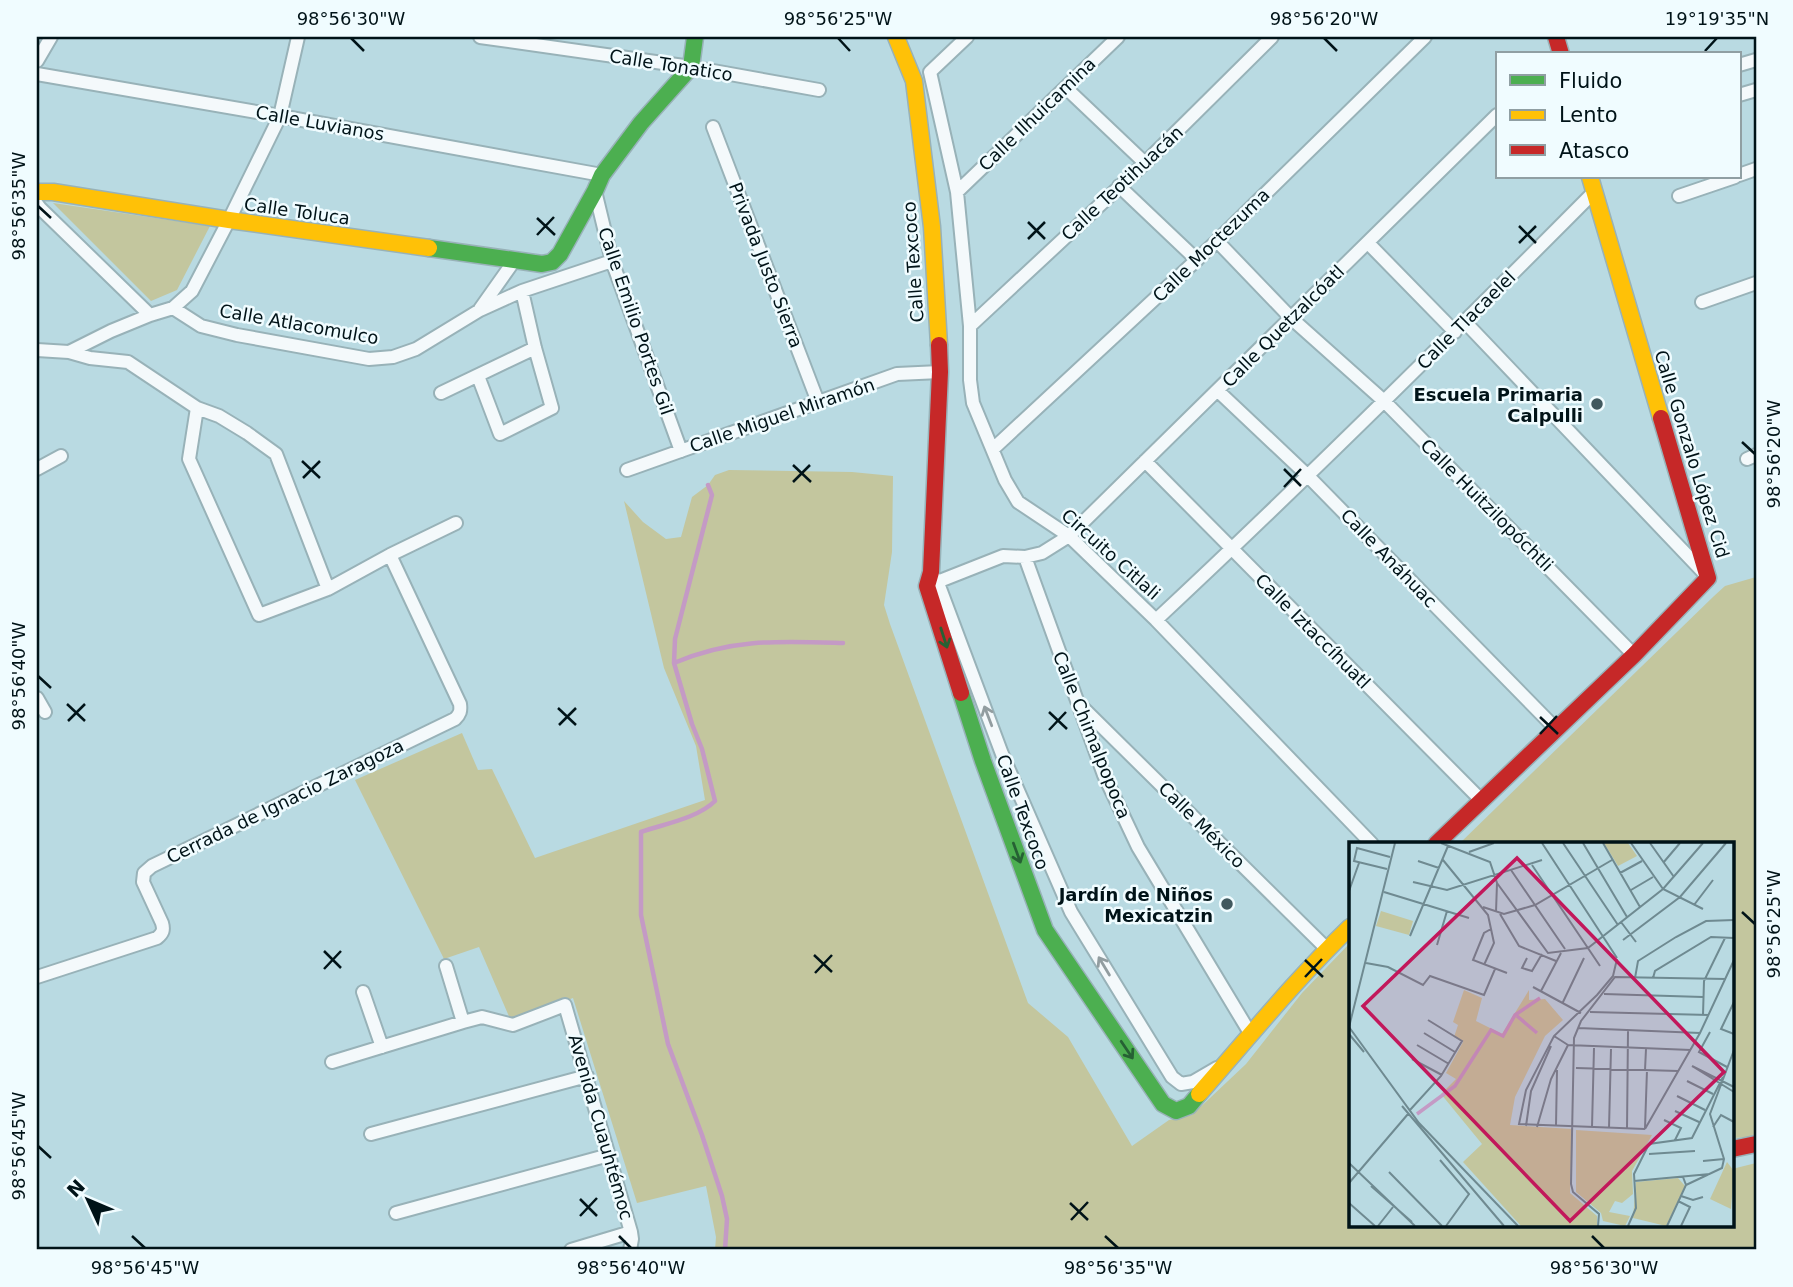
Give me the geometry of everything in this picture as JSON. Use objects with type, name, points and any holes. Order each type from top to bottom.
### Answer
[{"type":"street","points":[[37,61],[51,37]]},
{"type":"street","points":[[69,352],[111,331],[173,308],[192,291],[280,116],[298,37]]},
{"type":"street","name":"Calle Tonatico","points":[[480,37],[691,67],[819,90]]},
{"type":"street","points":[[595,191],[602,175],[641,123],[691,67],[695,37]]},
{"type":"street","name":"Calle Texcoco","points":[[896,37],[914,80],[932,227],[940,372],[932,580],[983,761],[1045,930],[1163,1104],[1176,1111],[1189,1106],[1228,1061]]},
{"type":"street","name":"Circuito Citlali","points":[[967,37],[930,72],[957,191],[970,326],[970,380],[973,403],[1005,480],[1018,502],[1069,536],[1156,620],[1370,842]]},
{"type":"street","name":"Calle Ilhuicamina","points":[[957,191],[1118,37]]},
{"type":"street","name":"Calle Teotihuacán","points":[[970,326],[1144,163],[1272,37]]},
{"type":"street","name":"Calle Moctezuma","points":[[993,449],[1217,241],[1424,37]]},
{"type":"street","name":"Calle Luvianos","points":[[37,74],[602,175]]},
{"type":"street","points":[[1066,88],[1144,163]]},
{"type":"street","name":"Calle Quetzalcóatl","points":[[1026,557],[1042,554],[1069,536],[1496,116]]},
{"type":"street","name":"Privada Justo Sierra","points":[[713,128],[818,402]]},
{"type":"street","points":[[1679,197],[1731,178]]},
{"type":"street","name":"Calle Tlacaelel","points":[[1156,620],[1465,322],[1592,184]]},
{"type":"street","name":"Calle Gonzalo López Cid","points":[[1438,842],[1634,655],[1709,578],[1592,184]]},
{"type":"street","points":[[1119,186],[1197,260]]},
{"type":"street","name":"Calle Toluca","points":[[37,192],[53,192],[542,264],[552,262],[560,254],[595,191]]},
{"type":"street","name":"Calle Emilio Portes Gil","points":[[595,191],[612,261],[681,450]]},
{"type":"street","points":[[37,204],[150,315]]},
{"type":"street","name":"Calle Huitzilopóchtli","points":[[1217,241],[1291,318],[1384,401],[1634,655]]},
{"type":"street","points":[[1368,243],[1455,332]]},
{"type":"street","points":[[480,310],[514,261]]},
{"type":"street","name":"Calle Atlacomulco","points":[[173,308],[201,326],[237,335],[369,359],[393,357],[416,349],[480,310],[522,291],[612,261]]},
{"type":"street","points":[[1703,302],[1756,283]]},
{"type":"street","points":[[478,376],[500,435],[552,408],[534,348],[522,291]]},
{"type":"street","points":[[1465,322],[1709,578]]},
{"type":"street","points":[[441,393],[534,348]]},
{"type":"street","points":[[37,349],[128,362],[198,408],[219,416],[247,433],[276,454],[328,589]]},
{"type":"street","name":"Calle Miguel Miramón","points":[[626,470],[897,374],[940,372]]},
{"type":"street","name":"Calle Anáhuac","points":[[1218,390],[1307,475],[1557,730]]},
{"type":"street","points":[[198,408],[190,459],[260,615],[328,589],[456,523]]},
{"type":"street","points":[[37,469],[61,456]]},
{"type":"street","name":"Calle Iztaccíhuatl","points":[[1145,461],[1481,800]]},
{"type":"street","name":"Cerrada de Ignacio Zaragoza","points":[[37,977],[157,938],[164,929],[143,882],[144,873],[152,866],[455,719],[461,710],[460,704],[390,555]]},
{"type":"street","points":[[932,580],[1003,556],[1026,557]]},
{"type":"street","name":"Calle Chimalpopoca","points":[[1026,557],[1104,775],[1138,846],[1250,1032]]},
{"type":"street","name":"Calle Texcoco","points":[[932,580],[1002,754],[1071,912],[1171,1077],[1181,1084],[1194,1082],[1228,1061]]},
{"type":"street","points":[[37,698],[44,712]]},
{"type":"street","name":"Calle México","points":[[1077,702],[1327,949]]},
{"type":"street","points":[[1228,1061],[1250,1032],[1349,928]]},
{"type":"street","points":[[332,1062],[463,1022],[446,966]]},
{"type":"street","points":[[363,992],[382,1046]]},
{"type":"street","name":"Avenida Cuauhtémoc","points":[[463,1022],[482,1017],[513,1025],[565,1005],[631,1232],[630,1250]]},
{"type":"street","points":[[371,1134],[587,1076]]},
{"type":"street","points":[[1734,1149],[1756,1144]]},
{"type":"street","points":[[396,1213],[609,1154]]},
{"type":"street","points":[[571,1250],[631,1232]]},
{"type":"green space","points":[[53,203],[210,226],[177,290],[151,301]]},
{"type":"green space","points":[[729,470],[852,472],[893,476],[892,552],[884,605],[890,624],[1028,1003],[1068,1037],[1132,1146],[1169,1120],[1192,1115],[1246,1064],[1302,993],[1349,944],[1349,1228],[1734,1228],[1734,1168],[1756,1163],[1756,1250],[715,1250],[716,1237],[706,1186],[637,1203],[573,998],[511,1021],[479,947],[444,959],[355,780],[462,733],[478,770],[492,769],[535,858],[705,800],[696,746],[664,668],[624,501],[643,522],[666,539],[681,537],[692,497],[708,485],[715,475]]},
{"type":"green space","points":[[1756,577],[1756,1137],[1734,1138],[1734,842],[1461,842],[1725,586]]},
{"type":"waterway","points":[[708,485],[712,495],[675,639],[674,663],[702,749],[715,801],[700,812],[641,832],[641,915],[668,1044],[722,1196],[727,1219],[725,1250]]},
{"type":"waterway","points":[[674,663],[737,645],[778,642],[843,643]]},
{"type":"traffic: fast","points":[[429,248],[542,264],[552,262],[560,254],[602,175],[641,123],[691,67],[695,37]]},
{"type":"traffic: fast","points":[[961,693],[1045,930],[1163,1104],[1176,1111],[1189,1106],[1199,1094]]},
{"type":"traffic: slow","points":[[896,37],[914,81],[932,227],[939,345]]},
{"type":"traffic: slow","points":[[1590,178],[1661,418]]},
{"type":"traffic: slow","points":[[37,192],[53,192],[429,248]]},
{"type":"traffic: slow","points":[[1199,1094],[1349,928]]},
{"type":"traffic: jam","points":[[1556,37],[1560,52]]},
{"type":"traffic: jam","points":[[939,345],[931,572],[927,586],[961,693]]},
{"type":"traffic: jam","points":[[1438,842],[1634,655],[1708,578],[1661,418]]},
{"type":"traffic: jam","points":[[1734,1149],[1756,1144]]},
{"type":"place","name":"Escuela Primaria Calpulli","points":[[1597,404]]},
{"type":"place","name":"Jardín de Niños Mexicatzin","points":[[1227,904]]}]
